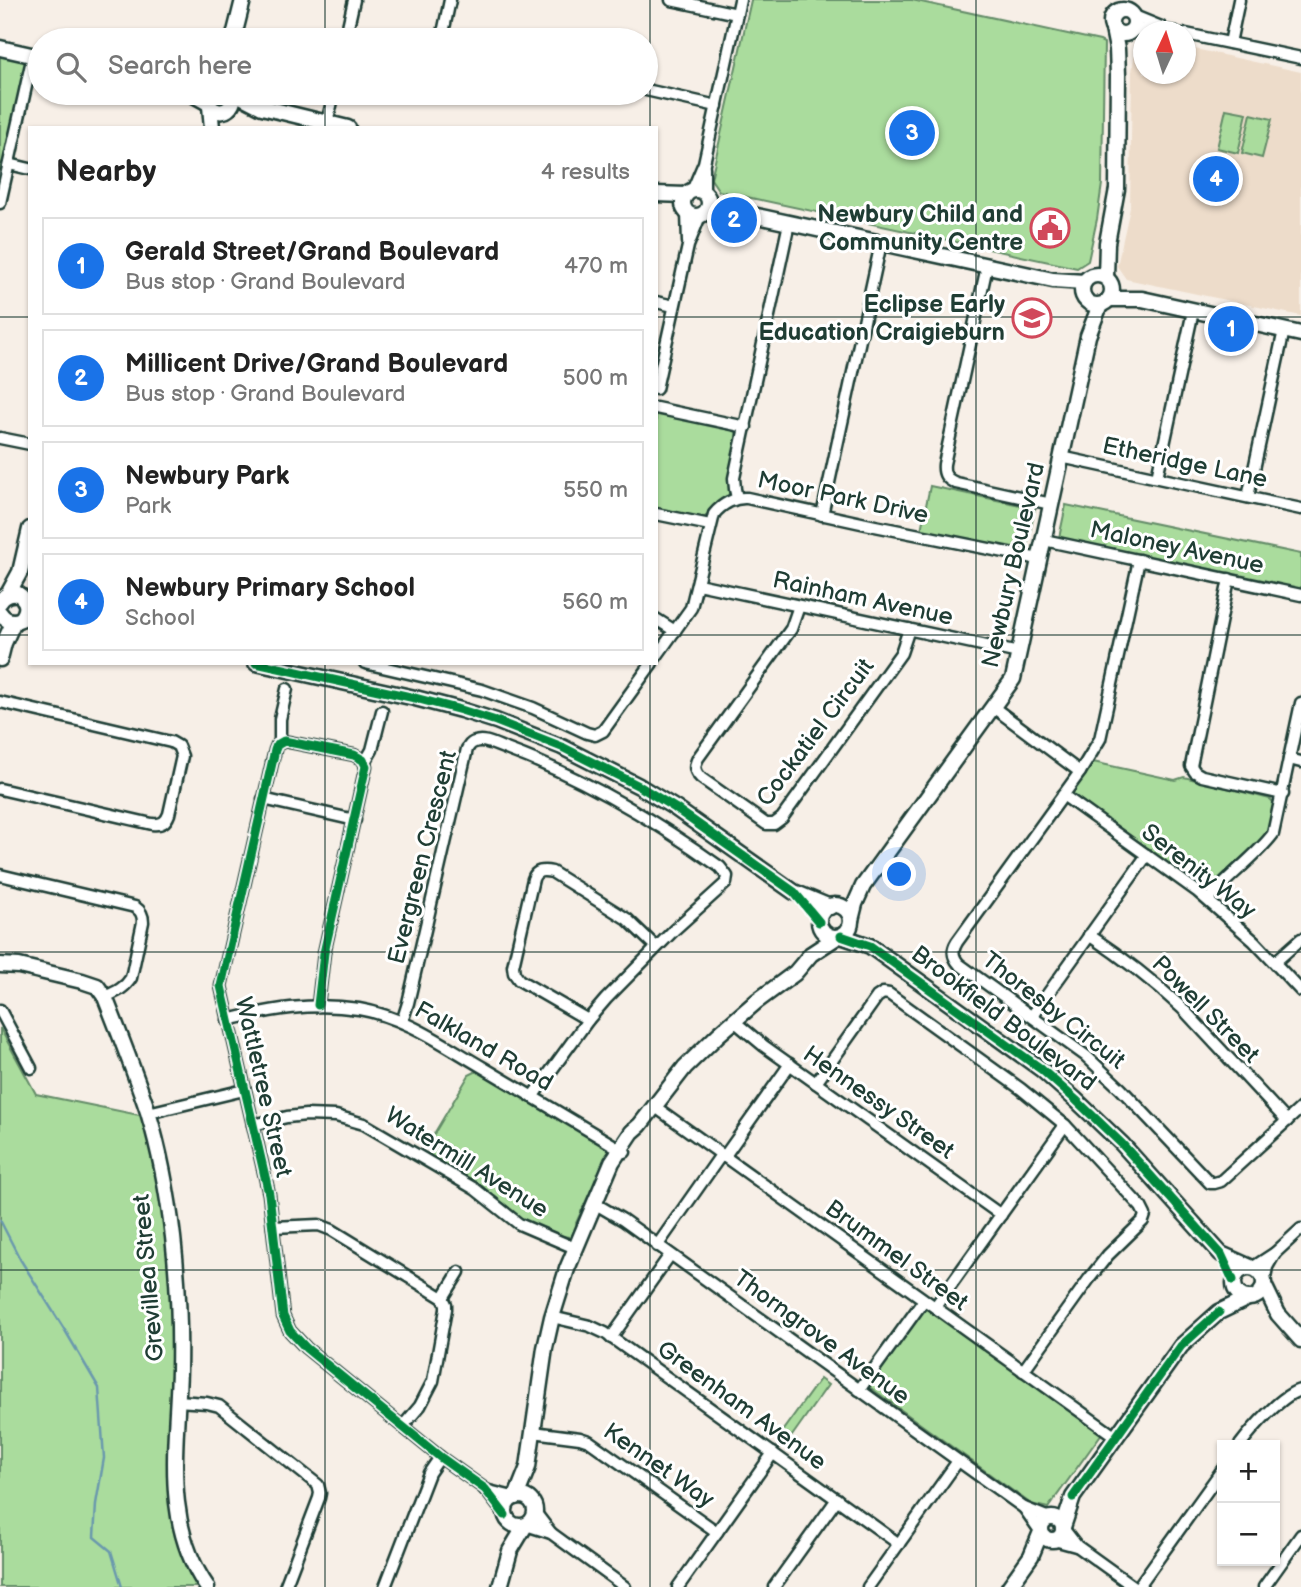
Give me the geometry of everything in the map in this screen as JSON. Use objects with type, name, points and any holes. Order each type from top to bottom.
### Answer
[{"type":"street","points":[[236,28],[243,0]]},
{"type":"street","points":[[348,28],[354,0]]},
{"type":"street","points":[[444,28],[450,0]]},
{"type":"street","points":[[671,0],[737,14]]},
{"type":"street","points":[[658,380],[740,0]]},
{"type":"street","points":[[1230,43],[1239,0]]},
{"type":"street","points":[[1113,29],[1119,34],[1132,19],[1119,6]]},
{"type":"street","name":"Newbury Boulevard","points":[[850,921],[863,886],[1013,679],[1117,189],[1117,49],[1110,20],[1119,6]]},
{"type":"street","name":"Newbury Boulevard","points":[[1118,75],[1132,19]]},
{"type":"street","points":[[1196,36],[1301,58]]},
{"type":"street","points":[[0,48],[28,54]]},
{"type":"street","points":[[0,203],[28,88]]},
{"type":"street","points":[[658,93],[717,106]]},
{"type":"street","points":[[210,105],[214,126]]},
{"type":"street","points":[[212,105],[217,111],[262,107]]},
{"type":"street","points":[[215,126],[231,105]]},
{"type":"street","points":[[258,105],[340,126]]},
{"type":"street","points":[[327,123],[331,105]]},
{"type":"street","points":[[9,164],[28,169]]},
{"type":"street","points":[[658,194],[1301,334]]},
{"type":"street","points":[[737,498],[734,483],[789,223]]},
{"type":"street","points":[[822,515],[881,243]]},
{"type":"street","points":[[987,266],[944,464],[945,474],[950,481],[956,483],[1051,504]]},
{"type":"street","points":[[658,302],[674,306]]},
{"type":"street","points":[[1157,477],[1193,311]]},
{"type":"street","points":[[1248,497],[1284,330]]},
{"type":"street","points":[[658,408],[746,427]]},
{"type":"street","points":[[0,438],[28,444]]},
{"type":"street","name":"Etheridge Lane","points":[[1061,457],[1301,509]]},
{"type":"street","name":"Moor Park Drive","points":[[710,525],[717,510],[737,498],[747,498],[1040,559]]},
{"type":"street","points":[[658,514],[710,525],[691,608],[658,654]]},
{"type":"street","points":[[0,659],[28,538]]},
{"type":"street","name":"Maloney Avenue","points":[[1044,540],[1301,595]]},
{"type":"street","name":"Thoresby Circuit","points":[[1139,560],[1100,739],[1080,772],[953,950],[954,957],[959,964],[1086,1056],[1210,1183],[1221,1181],[1301,1108]]},
{"type":"street","points":[[1229,579],[1191,766],[1202,776],[1283,794]]},
{"type":"street","name":"Rainham Avenue","points":[[698,583],[1019,653]]},
{"type":"street","name":"Cockatiel Circuit","points":[[799,606],[791,629],[695,765],[701,778],[770,825],[782,818],[901,653],[909,629]]},
{"type":"street","points":[[658,620],[675,631]]},
{"type":"street","points":[[265,665],[461,710],[562,747],[639,786],[675,808],[794,892],[843,908],[850,921],[846,933],[811,954],[795,973],[734,1021],[685,1067],[653,1106],[640,1125],[637,1135],[623,1151],[603,1184],[575,1248],[552,1317],[541,1370],[528,1467],[529,1493],[534,1507],[533,1520],[526,1525],[510,1551],[500,1587]]},
{"type":"street","points":[[374,665],[482,690],[533,708],[595,735],[603,731],[651,665]]},
{"type":"street","name":"Wattletree Street","points":[[287,689],[280,719],[280,742],[275,750],[263,799],[222,979],[222,995],[269,1194],[283,1316],[289,1331],[306,1349],[440,1457],[485,1489],[507,1518]]},
{"type":"street","points":[[0,702],[171,742],[180,749],[182,756],[169,814],[166,821],[160,824],[0,789]]},
{"type":"street","points":[[1208,900],[1273,834],[1301,703]]},
{"type":"street","points":[[993,707],[1080,772]]},
{"type":"street","points":[[318,1005],[324,953],[366,771],[365,762],[372,750],[382,711]]},
{"type":"street","points":[[280,742],[289,741],[354,755],[365,762]]},
{"type":"street","name":"Evergreen Crescent","points":[[402,1022],[469,745],[475,741],[485,742],[516,753],[607,794],[659,825],[724,872],[727,880],[723,887],[656,947],[588,1020],[532,1097]]},
{"type":"street","points":[[1289,759],[1301,762]]},
{"type":"street","name":"Serenity Way","points":[[1063,795],[1208,900],[1246,933],[1301,991]]},
{"type":"street","points":[[263,799],[355,820]]},
{"type":"street","points":[[1032,1016],[1147,855]]},
{"type":"street","points":[[588,1020],[519,979],[514,973],[513,966],[536,873],[552,872],[616,911],[656,947]]},
{"type":"street","points":[[0,875],[135,907],[141,912],[144,922],[131,978],[121,990],[105,997],[96,986],[82,981],[19,966],[0,965]]},
{"type":"street","name":"Newbury Boulevard","points":[[831,906],[863,886]]},
{"type":"street","points":[[794,892],[827,935],[839,936]]},
{"type":"street","points":[[811,954],[822,913],[831,906]]},
{"type":"street","name":"Brookfield Boulevard","points":[[850,921],[870,946],[1041,1069],[1076,1100],[1122,1144],[1221,1254],[1233,1281]]},
{"type":"street","name":"Powell Street","points":[[1089,935],[1148,978],[1182,1008],[1287,1121]]},
{"type":"street","name":"Brookfield Boulevard","points":[[839,936],[870,946]]},
{"type":"street","points":[[1275,962],[1301,939]]},
{"type":"street","points":[[816,1083],[877,997],[883,993],[889,994],[1021,1089],[1065,1125],[1141,1207],[1145,1215],[1140,1224],[1108,1255],[1023,1371]]},
{"type":"street","name":"Grevillea Street","points":[[105,997],[148,1113],[167,1197],[175,1264],[179,1342],[175,1459],[177,1509],[186,1545],[207,1587]]},
{"type":"street","name":"Falkland Road","points":[[228,1020],[285,1007],[318,1005],[362,1010],[402,1022],[430,1035],[623,1151]]},
{"type":"street","points":[[0,1010],[31,1068]]},
{"type":"street","name":"Hennessy Street","points":[[734,1021],[1001,1215]]},
{"type":"street","points":[[657,1246],[790,1064]]},
{"type":"street","points":[[148,1113],[244,1090]]},
{"type":"street","name":"Brummel Street","points":[[653,1106],[1116,1437]]},
{"type":"street","name":"Watermill Avenue","points":[[253,1125],[306,1115],[336,1116],[364,1124],[475,1189],[519,1224],[575,1248]]},
{"type":"street","points":[[934,1307],[1065,1125]]},
{"type":"street","name":"Thorngrove Avenue","points":[[594,1203],[623,1220],[1052,1529]]},
{"type":"street","points":[[273,1227],[318,1226],[332,1230],[443,1298],[446,1309],[433,1381],[420,1406],[403,1426]]},
{"type":"street","points":[[1219,1312],[1237,1272],[1251,1268],[1275,1253],[1301,1228]]},
{"type":"street","points":[[1009,1587],[1181,1346],[1219,1312],[1259,1293],[1264,1284],[1267,1267],[1275,1253]]},
{"type":"street","name":"Brookfield Boulevard","points":[[1221,1254],[1251,1268]]},
{"type":"street","points":[[611,1338],[670,1255]]},
{"type":"street","points":[[1251,1268],[1261,1273],[1278,1314],[1301,1340]]},
{"type":"street","points":[[443,1298],[459,1272]]},
{"type":"street","points":[[1233,1281],[1236,1291],[1243,1297],[1278,1314]]},
{"type":"street","points":[[859,1391],[924,1300]]},
{"type":"street","name":"Greenham Avenue","points":[[552,1317],[590,1326],[611,1338],[899,1544]]},
{"type":"street","points":[[1244,1440],[1258,1422],[1291,1393],[1301,1390]]},
{"type":"street","points":[[177,1401],[219,1406],[318,1485],[319,1498],[285,1587]]},
{"type":"street","name":"Kennet Way","points":[[533,1432],[589,1441],[717,1532]]},
{"type":"street","points":[[678,1587],[773,1454]]},
{"type":"street","points":[[385,1587],[429,1473],[440,1457]]},
{"type":"street","points":[[868,1587],[958,1461]]},
{"type":"street","points":[[510,1551],[506,1505],[514,1497],[528,1467]]},
{"type":"street","points":[[1052,1529],[1136,1587],[1217,1477]]},
{"type":"street","name":"Wattletree Street","points":[[485,1489],[514,1497]]},
{"type":"street","points":[[514,1497],[526,1497],[551,1533]]},
{"type":"street","points":[[774,1587],[837,1499]]},
{"type":"street","name":"Thorngrove Avenue","points":[[1024,1508],[1052,1529]]},
{"type":"street","points":[[507,1518],[516,1526],[526,1525],[551,1533],[625,1587]]},
{"type":"street","points":[[1264,1587],[1301,1535]]},
{"type":"shaded area","points":[[1196,49],[1301,72],[1301,316],[1126,279],[1117,266],[1130,208],[1133,65],[1133,84],[1196,84]]},
{"type":"green space","points":[[751,0],[912,0],[1104,43],[1102,184],[1088,261],[1077,268],[719,191],[711,179]]},
{"type":"green space","points":[[0,48],[28,54],[28,77],[0,203]]},
{"type":"green space","points":[[1226,109],[1247,113],[1238,153],[1217,148]]},
{"type":"green space","points":[[1251,114],[1272,119],[1262,158],[1242,153]]},
{"type":"green space","points":[[658,413],[729,427],[736,432],[729,495],[704,517],[658,508]]},
{"type":"green space","points":[[930,486],[1035,508],[1026,551],[921,530]]},
{"type":"green space","points":[[1066,505],[1301,554],[1301,591],[1059,538]]},
{"type":"green space","points":[[1093,762],[1175,780],[1184,777],[1270,799],[1275,804],[1270,831],[1210,887],[1200,889],[1074,798],[1073,791]]},
{"type":"green space","points":[[0,1028],[36,1094],[149,1117],[159,1160],[178,1321],[172,1466],[204,1587],[0,1587]]},
{"type":"green space","points":[[477,1071],[608,1147],[610,1155],[607,1167],[597,1187],[592,1188],[576,1223],[576,1231],[570,1237],[560,1236],[526,1222],[479,1185],[429,1153],[428,1144],[469,1075]]},
{"type":"green space","points":[[925,1307],[1102,1433],[1048,1508],[1031,1504],[868,1386]]},
{"type":"green space","points":[[820,1379],[828,1385],[787,1443],[778,1437]]},
{"type":"waterway","points":[[0,1220],[20,1259],[99,1388],[104,1458],[96,1504],[94,1537],[111,1551],[122,1587]]},
{"type":"cycle path","points":[[265,665],[461,710],[562,747],[639,786],[675,808],[794,892],[819,922]]},
{"type":"cycle path","points":[[318,1005],[324,953],[366,766],[363,760],[354,755],[284,741],[277,745],[275,750],[221,986],[269,1194],[283,1316],[290,1331],[306,1348],[440,1457],[485,1489],[505,1515]]},
{"type":"cycle path","points":[[841,936],[870,946],[1041,1069],[1122,1144],[1221,1254],[1233,1280]]},
{"type":"cycle path","points":[[1073,1497],[1181,1346],[1219,1312]]},
{"type":"place","name":"Newbury Park","points":[[912,133]]},
{"type":"place","name":"Newbury Primary School","points":[[1216,179]]},
{"type":"place","name":"Millicent Drive/Grand Boulevard","points":[[734,220]]},
{"type":"place","name":"Newbury Child and Community Centre","points":[[1050,228]]},
{"type":"place","name":"Eclipse Early Education Craigieburn","points":[[1032,318]]},
{"type":"place","name":"Gerald Street/Grand Boulevard","points":[[1231,329]]}]
